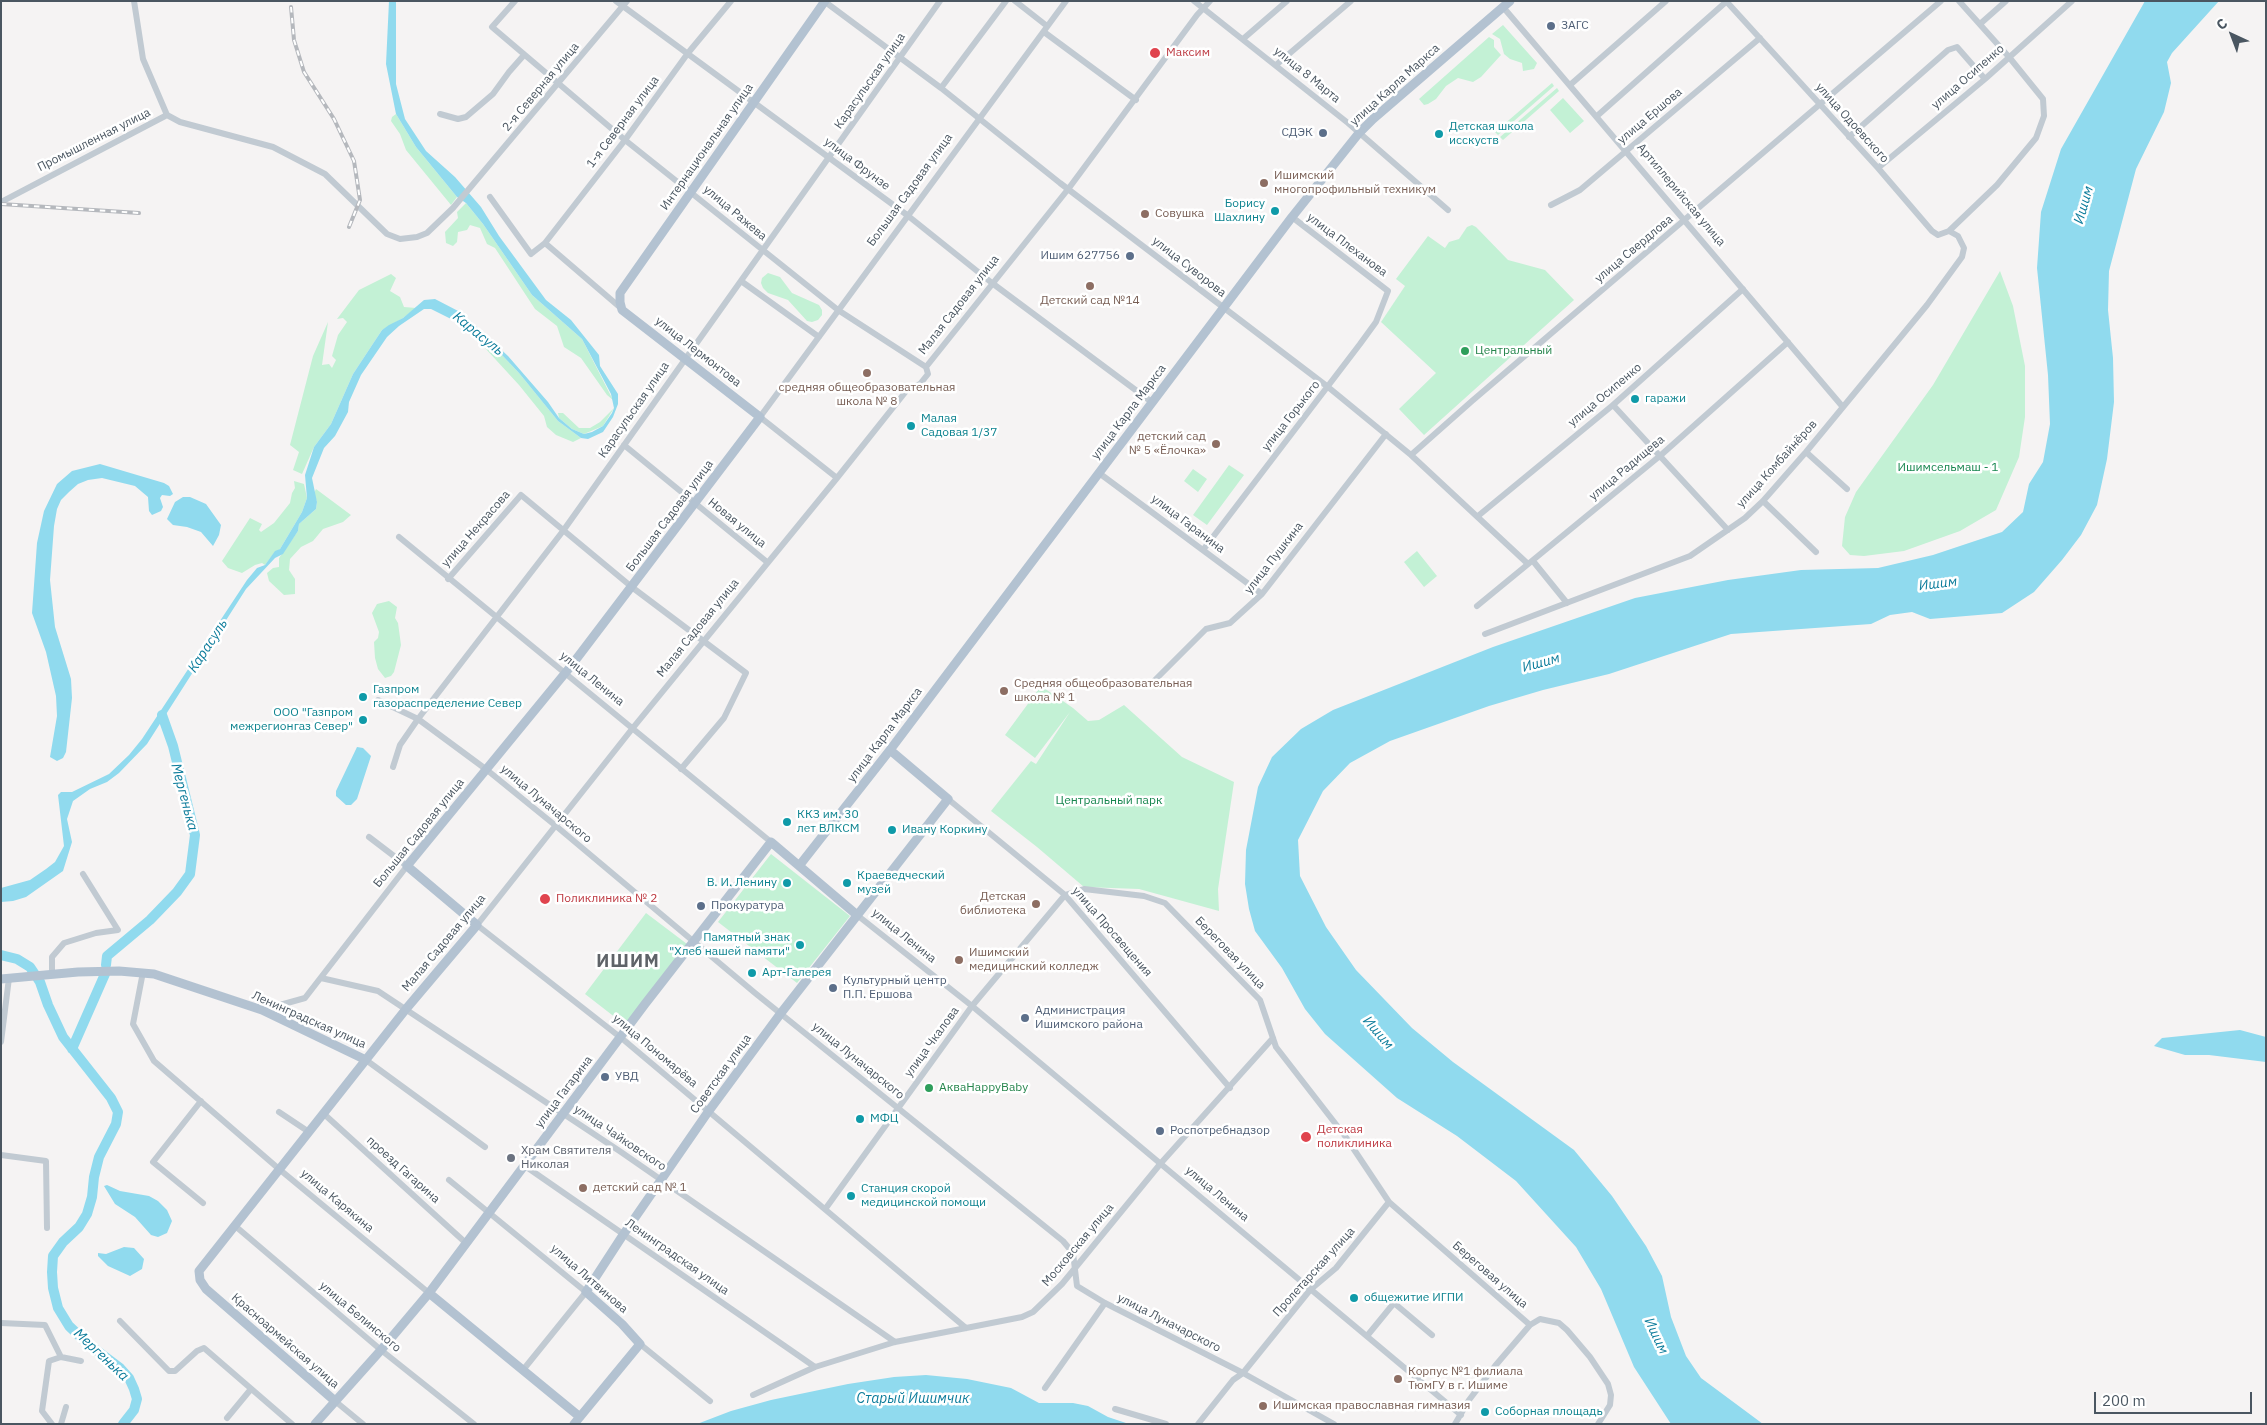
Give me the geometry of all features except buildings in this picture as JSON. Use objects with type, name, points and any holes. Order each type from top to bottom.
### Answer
[{"type":"main road","name":"Интернациональная улица","points":[[622,310],[620,302],[623,287],[743,120],[752,102],[824,1]]},
{"type":"main road","name":"улица Карла Маркса","points":[[799,866],[890,750],[1292,217],[1359,133],[1504,3]]},
{"type":"main road","name":"улица Лермонтова","points":[[622,310],[760,417]]},
{"type":"main road","name":"Большая Садовая улица","points":[[407,866],[565,674],[760,417]]},
{"type":"main road","name":"улица Просвещения","points":[[890,750],[948,799]]},
{"type":"main road","name":"Советская улица","points":[[586,1292],[622,1235],[708,1112],[857,915],[948,799]]},
{"type":"main road","name":"улица Ленина","points":[[771,842],[857,915]]},
{"type":"main road","name":"улица Гагарина","points":[[315,1424],[429,1293],[620,1037],[771,842]]},
{"type":"main road","name":"улица Пономарёва","points":[[407,866],[476,925]]},
{"type":"main road","name":"Малая Садовая улица","points":[[199,1271],[406,1009],[476,925]]},
{"type":"main road","name":"Ленинградская улица","points":[[5,979],[52,973],[119,971],[143,972],[161,976],[262,1010],[366,1060]]},
{"type":"main road","name":"Красноармейская улица","points":[[199,1271],[200,1280],[206,1289],[335,1401]]},
{"type":"main road","name":"улица Литвинова","points":[[586,1292],[622,1324],[640,1344]]},
{"type":"main road","name":"улица Карякина","points":[[429,1293],[523,1370],[577,1420]]},
{"type":"main road","points":[[577,1420],[640,1344]]},
{"type":"street","points":[[134,1],[143,59],[167,115]]},
{"type":"street","name":"улица Ражева","points":[[515,1],[492,27],[625,140],[838,310],[926,367]]},
{"type":"street","name":"улица Фрунзе","points":[[616,1],[624,4],[752,102],[907,215],[992,283],[1153,402]]},
{"type":"street","name":"1-я Северная улица","points":[[490,197],[530,254],[546,243],[625,140],[688,53],[731,1]]},
{"type":"street","name":"улица Суворова","points":[[824,1],[941,88],[1223,308],[1328,387],[1411,455],[1531,563],[1567,602]]},
{"type":"street","name":"Карасульская улица","points":[[418,719],[563,531],[940,1]]},
{"type":"street","points":[[941,88],[1006,1]]},
{"type":"street","points":[[1015,1],[1046,29],[1136,100]]},
{"type":"street","name":"Большая Садовая улица","points":[[760,417],[1066,1]]},
{"type":"street","name":"улица 8 Марта","points":[[1194,1],[1276,64],[1448,210]]},
{"type":"street","name":"Малая Садовая улица","points":[[476,925],[907,390],[920,384],[928,374],[926,367],[1069,188],[1136,100],[1202,8],[1210,1]]},
{"type":"street","points":[[1243,39],[1287,1]]},
{"type":"street","points":[[1276,64],[1351,1]]},
{"type":"street","points":[[1570,85],[1666,1]]},
{"type":"street","points":[[1597,116],[1726,1]]},
{"type":"street","name":"улица Одоевского","points":[[1726,1],[1878,168],[1935,234],[1949,231]]},
{"type":"street","name":"улица Свердлова","points":[[1411,455],[1941,1]]},
{"type":"street","points":[[1949,231],[1997,185],[2036,138],[2044,116],[2043,99],[2009,57],[1959,1]]},
{"type":"street","points":[[1980,24],[2006,1]]},
{"type":"street","name":"улица Осипенко","points":[[1878,168],[1985,79],[2072,1]]},
{"type":"street","name":"Артиллерийская улица","points":[[1504,3],[1570,85],[1842,406]]},
{"type":"street","name":"2-я Северная улица","points":[[453,208],[624,4]]},
{"type":"street","name":"улица Ершова","points":[[1552,205],[1580,190],[1760,38]]},
{"type":"street","points":[[1849,137],[1948,50],[1957,47],[1985,79]]},
{"type":"street","points":[[440,114],[458,119],[466,117],[493,94],[508,72],[524,55]]},
{"type":"street","name":"Промышленная улица","points":[[1,202],[167,115],[180,122],[273,147],[325,174],[387,234],[400,239],[418,237],[427,233],[453,208]]},
{"type":"street","name":"улица Плеханова","points":[[1292,217],[1388,291]]},
{"type":"street","name":"улица Комбайнёров","points":[[1485,634],[1690,556],[1728,530],[1763,501],[1806,452],[1927,305],[1962,257],[1964,248],[1958,236],[1949,231]]},
{"type":"street","name":"улица Лермонтова","points":[[546,243],[622,310]]},
{"type":"street","points":[[740,281],[819,337]]},
{"type":"street","name":"улица Осипенко","points":[[1478,516],[1613,405],[1743,289]]},
{"type":"street","name":"улица Горького","points":[[1203,550],[1328,387],[1377,319],[1388,291]]},
{"type":"street","name":"улица Радищева","points":[[1477,606],[1660,456],[1788,342]]},
{"type":"street","points":[[1613,405],[1728,530]]},
{"type":"street","name":"улица Лермонтова","points":[[760,417],[837,478]]},
{"type":"street","name":"улица Пушкина","points":[[1134,683],[1150,684],[1206,629],[1230,623],[1262,594],[1386,434]]},
{"type":"street","name":"Новая улица","points":[[624,445],[767,562]]},
{"type":"street","points":[[1806,452],[1847,489]]},
{"type":"street","name":"улица Гаранина","points":[[1099,473],[1262,594]]},
{"type":"street","name":"улица Некрасова","points":[[448,578],[521,495],[563,531]]},
{"type":"street","points":[[1763,501],[1816,552]]},
{"type":"street","points":[[563,531],[632,588],[746,673],[724,718],[681,768]]},
{"type":"street","name":"улица Ленина","points":[[399,537],[771,842]]},
{"type":"street","points":[[378,700],[418,719],[400,745],[393,767]]},
{"type":"street","name":"улица Луначарского","points":[[418,719],[487,770],[693,942],[1062,1241],[1073,1253],[1077,1286],[1105,1303],[1243,1373],[1334,1424]]},
{"type":"street","name":"улица Просвещения","points":[[948,799],[1065,895],[1230,1088]]},
{"type":"street","name":"улица Пономарёва","points":[[369,836],[407,866]]},
{"type":"street","name":"Большая Садовая улица","points":[[262,1010],[305,998],[407,866]]},
{"type":"street","points":[[52,973],[52,957],[64,943],[96,933],[118,930],[84,874]]},
{"type":"street","name":"Береговая улица","points":[[1065,895],[1084,889],[1144,896],[1165,903],[1260,1000],[1276,1048],[1345,1136],[1388,1202],[1530,1325]]},
{"type":"street","name":"улица Чкалова","points":[[826,1208],[972,1006],[1065,895]]},
{"type":"street","name":"улица Ленина","points":[[857,915],[972,1006],[1310,1290],[1461,1414]]},
{"type":"street","name":"улица Пономарёва","points":[[476,925],[620,1037],[708,1112],[826,1208],[966,1328]]},
{"type":"street","name":"улица Карякина","points":[[143,972],[133,1024],[154,1061],[279,1169],[429,1293]]},
{"type":"street","name":"улица Чайковского","points":[[321,978],[378,991],[564,1113],[896,1342]]},
{"type":"street","points":[[1,1042],[5,979]]},
{"type":"street","name":"Московская улица","points":[[753,1395],[815,1367],[896,1342],[1022,1317],[1032,1312],[1062,1284],[1161,1163],[1273,1038]]},
{"type":"street","name":"Ленинградская улица","points":[[366,1060],[485,1147]]},
{"type":"street","points":[[201,1101],[152,1162],[203,1203]]},
{"type":"street","points":[[279,1112],[309,1132]]},
{"type":"street","name":"проезд Гагарина","points":[[324,1114],[467,1244]]},
{"type":"street","points":[[1,1155],[46,1161],[47,1228]]},
{"type":"street","name":"Ленинградская улица","points":[[525,1166],[815,1367]]},
{"type":"street","name":"улица Литвинова","points":[[449,1180],[586,1292]]},
{"type":"street","name":"Пролетарская улица","points":[[1198,1424],[1233,1380],[1243,1373],[1310,1290],[1336,1268],[1388,1202]]},
{"type":"street","name":"улица Белинского","points":[[234,1225],[381,1350],[474,1424]]},
{"type":"street","name":"Советская улица","points":[[523,1370],[586,1292]]},
{"type":"street","points":[[1046,1388],[1105,1303]]},
{"type":"street","points":[[1367,1336],[1394,1303],[1432,1335]]},
{"type":"street","points":[[1455,1424],[1469,1400],[1530,1325],[1540,1319],[1559,1323],[1576,1339],[1608,1384],[1611,1396],[1610,1406],[1598,1424]]},
{"type":"street","points":[[120,1321],[169,1371],[175,1371],[197,1351],[204,1348],[292,1424]]},
{"type":"street","points":[[1,1323],[45,1325],[61,1357]]},
{"type":"street","name":"улица Литвинова","points":[[640,1344],[710,1401]]},
{"type":"street","points":[[52,1424],[42,1412],[49,1361],[61,1357],[81,1361]]},
{"type":"street","points":[[227,1418],[251,1389]]},
{"type":"street","name":"Красноармейская улица","points":[[335,1401],[363,1424]]},
{"type":"street","points":[[61,1424],[66,1407]]},
{"type":"street","points":[[1115,1409],[1166,1424]]},
{"type":"green space","points":[[1503,25],[1537,63],[1534,69],[1523,71],[1522,63],[1510,59],[1504,54],[1500,39],[1492,34]]},
{"type":"green space","points":[[1489,37],[1494,40],[1494,47],[1501,55],[1481,77],[1473,82],[1458,78],[1446,86],[1436,99],[1424,105],[1419,99]]},
{"type":"green space","points":[[1552,83],[1554,86],[1498,135],[1495,132]]},
{"type":"green space","points":[[1557,88],[1559,91],[1503,140],[1500,137]]},
{"type":"green space","points":[[1563,98],[1584,121],[1570,133],[1550,110]]},
{"type":"green space","points":[[396,114],[416,147],[457,197],[451,205],[406,150],[400,134],[391,121],[392,117]]},
{"type":"green space","points":[[466,203],[483,224],[532,295],[582,339],[613,400],[607,395],[581,358],[564,347],[557,326],[535,309],[495,248],[487,244],[480,228],[470,225],[467,230],[458,232],[457,242],[453,246],[446,243],[445,232],[458,218],[457,212]]},
{"type":"green space","name":"Центральный","points":[[1472,225],[1508,260],[1545,270],[1574,300],[1424,435],[1399,409],[1436,373],[1381,322],[1405,286],[1396,279],[1428,236],[1445,248],[1449,242],[1459,239],[1467,227]]},
{"type":"green space","name":"Ишимсельмаш - 1","points":[[2000,271],[2013,306],[2025,366],[2025,417],[2019,457],[1996,510],[1960,531],[1904,551],[1864,556],[1850,555],[1842,546],[1845,517],[1856,492],[1933,385]]},
{"type":"green space","points":[[768,273],[780,277],[792,293],[819,305],[822,315],[818,320],[807,321],[788,300],[768,293],[761,283],[762,278]]},
{"type":"green space","points":[[391,274],[396,278],[390,291],[400,297],[404,307],[416,308],[382,330],[353,374],[331,424],[314,447],[302,474],[293,470],[299,452],[290,445],[313,356],[328,322],[322,365],[329,364],[332,368],[336,360],[332,356],[338,335],[347,322],[343,318],[337,319],[359,290]]},
{"type":"green space","points":[[465,327],[477,334],[501,354],[558,421],[581,438],[573,442],[556,435],[547,427],[544,416],[519,385],[485,348],[467,332]]},
{"type":"green space","points":[[614,408],[603,426],[584,434],[572,429],[559,418],[558,413],[563,413],[579,428],[590,428],[600,422]]},
{"type":"green space","points":[[1229,465],[1244,475],[1207,525],[1193,515]]},
{"type":"green space","points":[[1193,469],[1207,479],[1198,492],[1184,481]]},
{"type":"green space","points":[[294,481],[304,484],[307,498],[302,512],[280,549],[275,552],[265,565],[262,563],[255,565],[242,573],[228,568],[222,561],[250,518],[262,524],[259,530],[261,532],[274,523],[290,503],[295,488]]},
{"type":"green space","points":[[316,489],[351,515],[343,522],[323,529],[313,541],[301,547],[290,559],[289,570],[295,579],[295,594],[284,595],[269,581],[267,573],[273,568],[279,567],[279,558],[298,531],[299,524],[316,509],[317,502],[314,493]]},
{"type":"green space","points":[[1417,551],[1437,576],[1424,587],[1404,562]]},
{"type":"green space","points":[[389,601],[397,607],[395,618],[398,623],[401,645],[394,672],[391,676],[385,678],[378,669],[375,658],[374,642],[378,638],[379,632],[372,613],[377,604]]},
{"type":"green space","name":"Центральный парк","points":[[1041,686],[1088,721],[1099,720],[1124,705],[1182,757],[1234,782],[1218,889],[1219,911],[1139,889],[1084,887],[991,811],[1031,761],[1036,764],[1070,712],[1035,758],[1005,735]]},
{"type":"green space","points":[[771,854],[850,916],[797,983],[718,922]]},
{"type":"green space","points":[[646,913],[687,944],[625,1025],[585,994]]},
{"type":"water","name":"Карасуль","points":[[389,1],[396,1],[396,84],[405,119],[426,151],[455,177],[481,207],[499,236],[546,300],[571,320],[599,355],[600,366],[618,394],[618,404],[613,417],[603,432],[588,439],[581,438],[558,421],[519,373],[501,354],[471,329],[431,309],[424,309],[399,326],[387,337],[361,375],[349,402],[348,412],[335,436],[324,448],[312,478],[317,502],[316,509],[299,524],[298,531],[283,554],[275,558],[246,589],[147,744],[119,773],[73,801],[67,819],[72,842],[63,871],[26,897],[1,902],[1,888],[30,880],[55,862],[64,846],[58,795],[61,792],[72,792],[109,774],[129,755],[142,739],[247,580],[257,568],[265,565],[275,551],[280,549],[302,512],[307,498],[305,475],[314,447],[331,424],[353,374],[382,330],[403,318],[424,300],[435,299],[462,313],[508,356],[548,402],[559,418],[572,429],[584,434],[592,432],[603,426],[612,413],[614,408],[611,394],[582,339],[532,295],[483,224],[466,203],[457,197],[416,147],[396,114],[386,64]]},
{"type":"water","name":"Ишим","points":[[2145,1],[2219,1],[2172,53],[2167,62],[2171,83],[2164,112],[2136,169],[2109,271],[2108,310],[2113,358],[2114,402],[2107,459],[2097,505],[2081,535],[2034,592],[2002,613],[1930,619],[1912,612],[1890,615],[1871,624],[1731,634],[1609,674],[1543,690],[1489,706],[1390,741],[1350,763],[1323,791],[1298,840],[1300,876],[1326,927],[1356,970],[1412,1028],[1453,1062],[1574,1150],[1612,1196],[1646,1246],[1662,1276],[1671,1317],[1686,1356],[1701,1378],[1763,1424],[1671,1424],[1634,1367],[1601,1289],[1576,1247],[1516,1181],[1457,1136],[1397,1098],[1325,1034],[1305,1009],[1282,968],[1255,931],[1249,909],[1245,884],[1246,850],[1258,787],[1272,757],[1301,729],[1333,710],[1493,647],[1635,598],[1728,580],[1801,570],[1878,568],[1933,555],[2002,532],[2023,512],[2029,484],[2043,462],[2050,424],[2048,375],[2037,268],[2041,212],[2061,149]]},
{"type":"water","points":[[100,464],[164,483],[169,486],[173,494],[170,496],[162,495],[160,498],[163,507],[161,511],[152,515],[149,511],[148,497],[135,486],[102,478],[78,484],[61,500],[57,509],[50,580],[55,627],[71,679],[72,698],[66,752],[63,758],[57,761],[50,757],[57,716],[56,696],[46,652],[32,613],[37,543],[44,511],[57,484],[72,471]]},
{"type":"water","points":[[183,497],[190,497],[206,504],[221,525],[219,535],[213,546],[201,532],[173,525],[167,519],[175,502]]},
{"type":"water","points":[[357,747],[363,748],[371,756],[357,799],[351,805],[346,805],[336,796],[336,791]]},
{"type":"water","points":[[2240,1030],[2266,1037],[2266,1062],[2209,1055],[2185,1055],[2154,1046],[2162,1038]]},
{"type":"water","points":[[107,1185],[120,1191],[149,1196],[158,1201],[167,1210],[172,1221],[167,1233],[158,1237],[151,1235],[135,1217],[115,1204],[104,1186]]},
{"type":"water","points":[[124,1247],[134,1248],[144,1259],[142,1269],[130,1276],[108,1266],[98,1256],[98,1253],[106,1254]]},
{"type":"water","name":"Старый Ишимчик","points":[[926,1375],[967,1379],[1011,1388],[1039,1403],[1073,1403],[1088,1406],[1108,1417],[1129,1424],[697,1424],[731,1411],[771,1400],[848,1384],[894,1377]]},
{"type":"waterway","name":"Мергенька","points":[[106,965],[107,956],[150,920],[177,892],[190,874],[195,835],[173,746],[162,715]]},
{"type":"waterway","name":"Мергенька","points":[[1,955],[17,959],[30,967],[40,982],[63,1037],[111,1098],[118,1112],[116,1124],[99,1157],[87,1214],[79,1227],[63,1242],[53,1256],[52,1272],[53,1288],[58,1308],[69,1326],[88,1344],[120,1368],[129,1378],[137,1399],[134,1410],[123,1424]]},
{"type":"waterway","name":"Мергенька","points":[[72,1049],[105,974]]},
{"type":"railway","points":[[291,7],[294,40],[304,72],[334,119],[354,161],[360,200],[349,227]]},
{"type":"railway","points":[[1,204],[139,213]]},
{"type":"place","name":"ЗАГС","points":[[1551,26]]},
{"type":"place","name":"Максим","points":[[1155,53]]},
{"type":"place","name":"СДЭК","points":[[1323,133]]},
{"type":"place","name":"Детская школа исскуств","points":[[1439,134]]},
{"type":"place","name":"Ишимский многопрофильный техникум","points":[[1264,183]]},
{"type":"place","name":"Борису Шахлину","points":[[1275,211]]},
{"type":"place","name":"Совушка","points":[[1145,214]]},
{"type":"place","name":"Ишим 627756","points":[[1130,256]]},
{"type":"place","name":"Детский сад №14","points":[[1090,286]]},
{"type":"place","name":"Центральный","points":[[1465,351]]},
{"type":"place","name":"средняя общеобразовательная школа № 8","points":[[867,373]]},
{"type":"place","name":"гаражи","points":[[1635,399]]},
{"type":"place","name":"Малая Садовая 1/37","points":[[911,426]]},
{"type":"place","name":"детский сад № 5 «Ёлочка»","points":[[1216,444]]},
{"type":"place","name":"Средняя общеобразовательная школа № 1","points":[[1004,691]]},
{"type":"place","name":"Газпром газораспределение Север","points":[[363,697]]},
{"type":"place","name":"ООО \"Газпром межрегионгаз Север\"","points":[[363,720]]},
{"type":"place","name":"ККЗ им. 30 лет ВЛКСМ","points":[[787,822]]},
{"type":"place","name":"Ивану Коркину","points":[[892,830]]},
{"type":"place","name":"В. И. Ленину","points":[[787,883]]},
{"type":"place","name":"Краеведческий музей","points":[[847,883]]},
{"type":"place","name":"Поликлиника № 2","points":[[545,899]]},
{"type":"place","name":"Детская библиотека","points":[[1036,904]]},
{"type":"place","name":"Прокуратура","points":[[701,906]]},
{"type":"place","name":"Памятный знак \"Хлеб нашей памяти\"","points":[[800,945]]},
{"type":"place","name":"Ишимский медицинский колледж","points":[[959,960]]},
{"type":"place","name":"Арт-Галерея","points":[[752,973]]},
{"type":"place","name":"Культурный центр П.П. Ершова","points":[[833,988]]},
{"type":"place","name":"Администрация Ишимского района","points":[[1025,1018]]},
{"type":"place","name":"УВД","points":[[605,1077]]},
{"type":"place","name":"АкваHappyBaby","points":[[929,1088]]},
{"type":"place","name":"МФЦ","points":[[860,1119]]},
{"type":"place","name":"Роспотребнадзор","points":[[1160,1131]]},
{"type":"place","name":"Детская поликлиника","points":[[1306,1137]]},
{"type":"place","name":"Храм Святителя Николая","points":[[511,1158]]},
{"type":"place","name":"детский сад № 1","points":[[583,1188]]},
{"type":"place","name":"Станция скорой медицинской помощи","points":[[851,1196]]},
{"type":"place","name":"общежитие ИГПИ","points":[[1354,1298]]},
{"type":"place","name":"Корпус №1 филиала ТюмГУ в г. Ишиме","points":[[1398,1379]]},
{"type":"place","name":"Ишимская православная гимназия","points":[[1263,1406]]},
{"type":"place","name":"Соборная площадь","points":[[1485,1412]]},
{"type":"district","name":"ИШИМ","points":[[628,962]]}]
